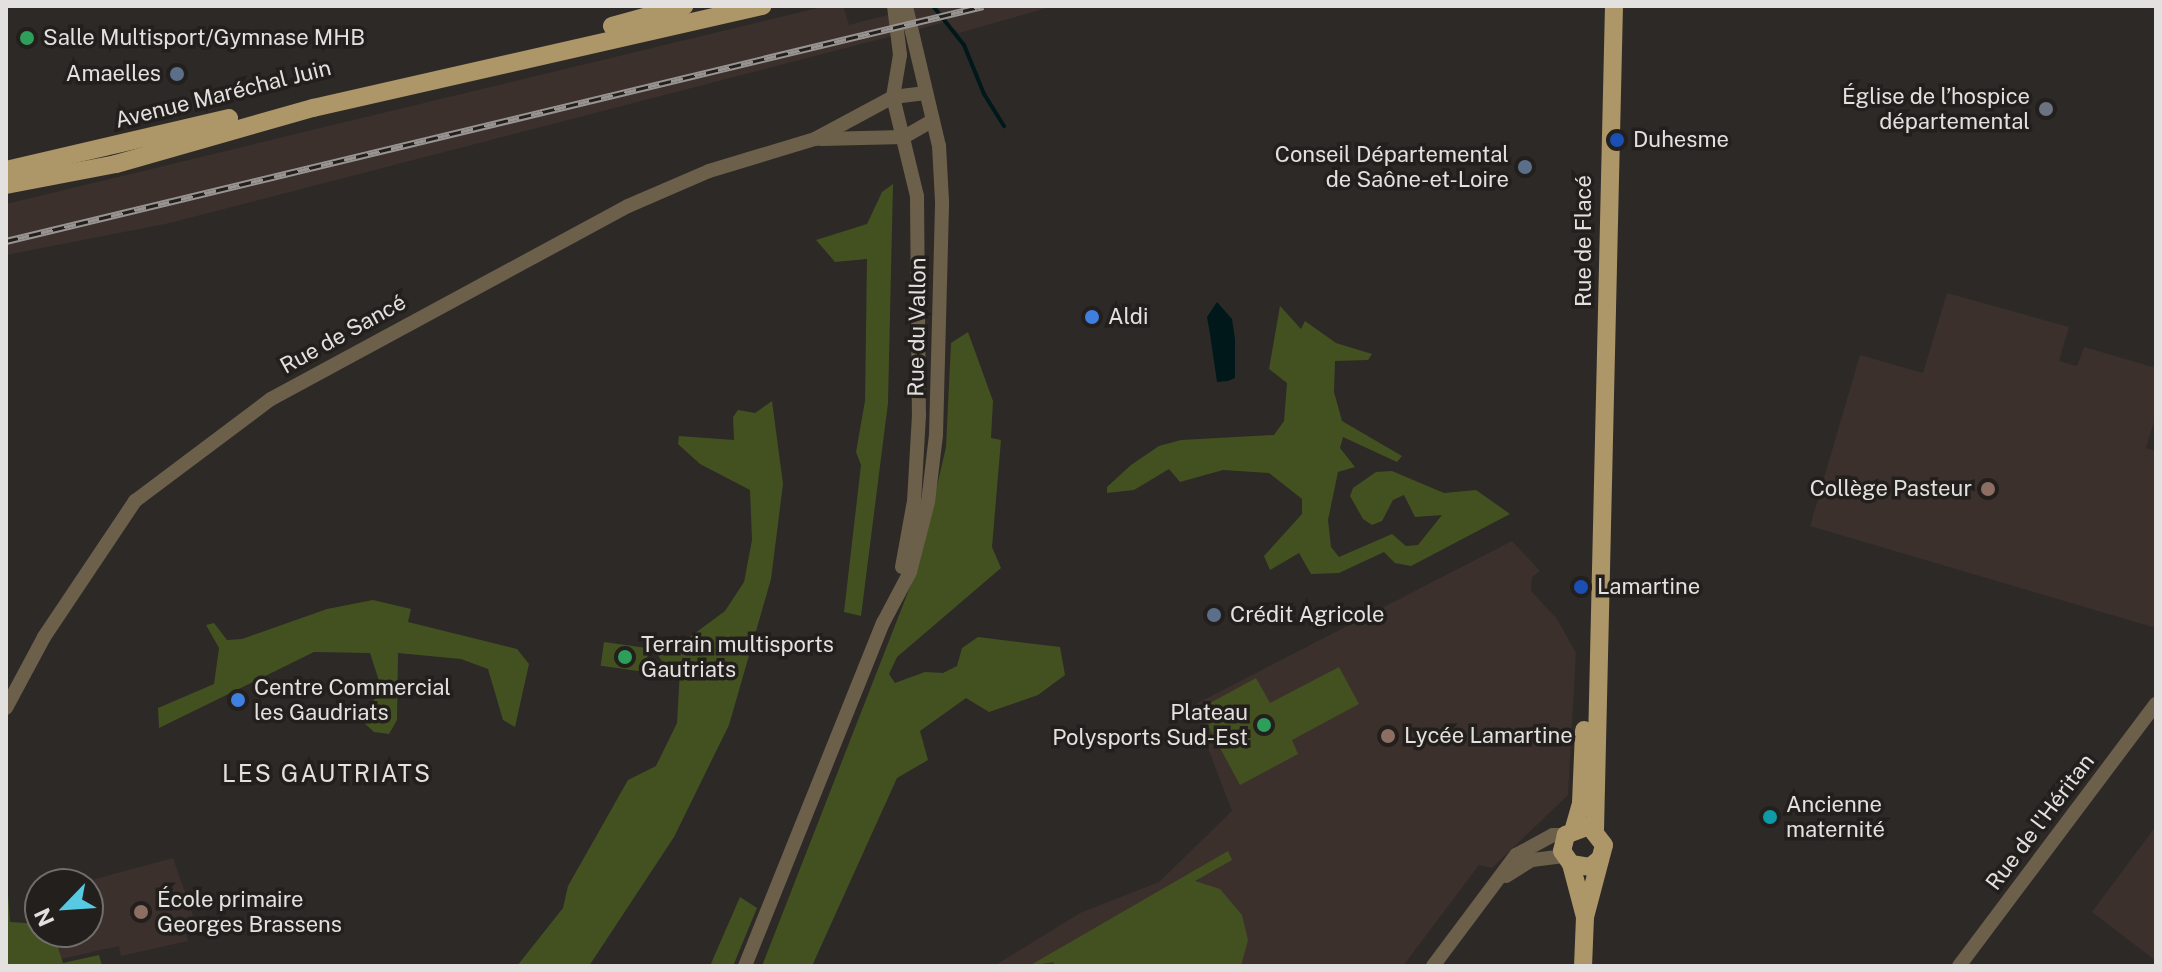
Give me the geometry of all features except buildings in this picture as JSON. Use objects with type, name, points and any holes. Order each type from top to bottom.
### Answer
[{"type":"main road","name":"Avenue Maréchal Juin","points":[[6,170],[684,6]]},
{"type":"main road","name":"Avenue Maréchal Juin","points":[[620,36],[693,6]]},
{"type":"main road","points":[[715,6],[732,15]]},
{"type":"main road","name":"Avenue Maréchal Juin","points":[[6,185],[116,164],[313,108],[763,6]]},
{"type":"main road","name":"Rue de Flacé","points":[[1595,830],[1601,477],[1608,404],[1606,208],[1614,6]]},
{"type":"main road","name":"Rue de Flacé","points":[[1570,831],[1581,803],[1594,502],[1601,477]]},
{"type":"main road","points":[[1583,966],[1585,917],[1604,845],[1595,830],[1570,831],[1568,860],[1585,917]]},
{"type":"main road","points":[[1568,860],[1584,868],[1600,859]]},
{"type":"street","name":"Rue du Vallon","points":[[882,6],[900,55]]},
{"type":"street","name":"Rue du Vallon","points":[[889,610],[914,501],[919,415],[917,196],[893,97],[900,55],[894,6]]},
{"type":"street","name":"Rue du Vallon","points":[[745,966],[889,610],[916,551],[936,435],[942,201],[932,121],[906,6]]},
{"type":"street","name":"Rue du Vallon","points":[[914,40],[915,6]]},
{"type":"street","name":"Rue de Sancé","points":[[6,708],[44,637],[120,518],[147,490],[212,441],[350,353],[628,206],[709,171],[815,139],[893,97],[926,93]]},
{"type":"street","name":"Rue de Sancé","points":[[815,139],[904,137],[932,121]]},
{"type":"street","name":"Rue de l'Héritan","points":[[1959,966],[2156,704]]},
{"type":"street","points":[[1433,966],[1516,855],[1553,835],[1570,831]]},
{"type":"street","points":[[1496,883],[1532,860],[1568,860]]},
{"type":"shaded area","points":[[826,6],[843,6],[849,25],[922,6],[1054,6],[959,33],[946,22],[170,223],[6,255],[6,204]]},
{"type":"shaded area","name":"Collège Pasteur","points":[[1947,293],[2069,327],[2059,361],[2077,366],[2084,347],[2156,368],[2156,415],[2146,448],[2156,451],[2156,628],[1810,526],[1860,355],[1923,373]]},
{"type":"shaded area","name":"Lycée Lamartine","points":[[1512,541],[1540,571],[1532,577],[1531,591],[1557,619],[1576,653],[1568,795],[1492,868],[1479,865],[1403,966],[994,966],[1080,913],[1159,882],[1232,811],[1192,706]]},
{"type":"shaded area","points":[[2156,826],[2156,961],[2092,912]]},
{"type":"shaded area","name":"École primaire Georges Brassens","points":[[173,858],[196,924],[186,934],[188,941],[121,956],[119,946],[61,959],[59,948],[104,948],[104,877]]},
{"type":"green space","points":[[893,184],[888,403],[861,616],[844,612],[861,465],[856,452],[865,401],[867,259],[835,262],[816,240],[867,224],[882,192]]},
{"type":"green space","points":[[1280,306],[1301,329],[1305,321],[1336,343],[1372,354],[1368,360],[1335,361],[1334,392],[1342,421],[1402,456],[1397,462],[1343,437],[1340,448],[1355,467],[1338,472],[1328,520],[1331,547],[1339,557],[1392,534],[1406,546],[1418,545],[1442,515],[1415,517],[1404,495],[1393,500],[1382,521],[1372,525],[1363,519],[1350,496],[1353,488],[1376,472],[1392,471],[1444,493],[1476,490],[1510,514],[1411,566],[1395,563],[1384,552],[1339,573],[1311,574],[1299,553],[1270,570],[1264,556],[1302,514],[1302,499],[1269,473],[1223,470],[1180,482],[1169,469],[1134,490],[1107,493],[1107,487],[1131,465],[1159,446],[1181,440],[1274,435],[1284,421],[1287,383],[1269,369]]},
{"type":"green space","points":[[968,332],[993,401],[991,438],[1001,440],[992,547],[1001,568],[897,657],[889,674],[895,683],[925,672],[943,673],[957,666],[962,648],[978,637],[1060,647],[1065,675],[1038,695],[989,712],[966,698],[920,731],[928,760],[897,778],[812,966],[762,966],[919,564],[946,447],[951,343]]},
{"type":"green space","points":[[772,401],[783,484],[771,579],[729,725],[674,837],[589,966],[517,966],[563,908],[568,886],[628,780],[656,766],[677,723],[680,670],[662,661],[655,651],[657,641],[683,642],[725,611],[744,582],[752,540],[750,490],[700,464],[678,444],[679,436],[734,440],[733,417],[738,410],[755,413]]},
{"type":"green space","points":[[373,600],[411,609],[408,622],[517,649],[529,664],[515,727],[503,720],[488,669],[461,659],[398,653],[397,720],[389,734],[374,732],[360,719],[360,708],[372,704],[381,687],[370,653],[314,652],[159,728],[158,708],[214,684],[219,648],[206,625],[214,623],[227,640],[242,639],[327,609]]},
{"type":"green space","name":"Terrain multisports Gautriats","points":[[604,642],[649,648],[645,672],[601,666]]},
{"type":"green space","name":"Plateau Polysports Sud-Est","points":[[1339,667],[1359,704],[1292,740],[1298,754],[1240,785],[1199,709],[1256,678],[1270,703]]},
{"type":"green space","points":[[1228,851],[1232,860],[1195,881],[1220,889],[1242,915],[1248,940],[1241,966],[1053,966],[1054,962],[1029,966]]},
{"type":"green space","points":[[8,894],[10,922],[24,923],[24,948],[58,948],[63,963],[99,955],[102,966],[6,966]]},
{"type":"green space","points":[[740,897],[757,908],[733,966],[710,966]]},
{"type":"water","points":[[1217,302],[1232,319],[1235,378],[1217,382],[1207,317]]},
{"type":"waterway","points":[[933,6],[964,45],[984,94],[1004,126]]},
{"type":"railway","points":[[6,241],[983,6]]},
{"type":"place","name":"Salle Multisport/Gymnase MHB","points":[[27,38]]},
{"type":"place","name":"Amaelles","points":[[177,74]]},
{"type":"place","name":"Église de l’hospice départemental","points":[[2046,109]]},
{"type":"place","name":"Duhesme","points":[[1617,140]]},
{"type":"place","name":"Conseil Départemental de Saône-et-Loire","points":[[1525,167]]},
{"type":"place","name":"Aldi","points":[[1092,317]]},
{"type":"place","name":"Collège Pasteur","points":[[1988,489]]},
{"type":"place","name":"Lamartine","points":[[1581,587]]},
{"type":"place","name":"Crédit Agricole","points":[[1214,615]]},
{"type":"place","name":"Terrain multisports Gautriats","points":[[625,657]]},
{"type":"place","name":"Centre Commercial les Gaudriats","points":[[238,700]]},
{"type":"place","name":"Plateau Polysports Sud-Est","points":[[1264,725]]},
{"type":"place","name":"Lycée Lamartine","points":[[1388,736]]},
{"type":"place","name":"Ancienne maternité","points":[[1770,817]]},
{"type":"place","name":"École primaire Georges Brassens","points":[[141,912]]},
{"type":"district","name":"LES GAUTRIATS","points":[[327,774]]}]
